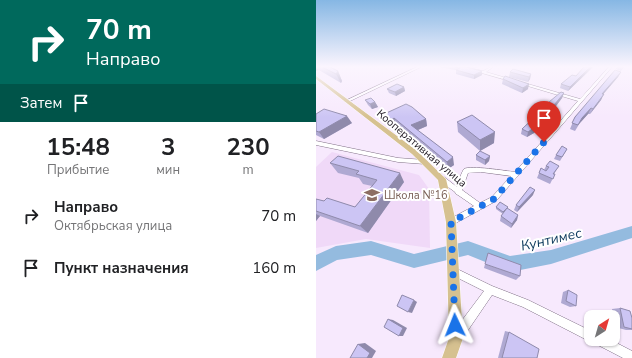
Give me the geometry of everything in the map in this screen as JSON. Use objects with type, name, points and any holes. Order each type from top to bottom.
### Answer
[{"type":"main road","name":"Кооперативная улица","points":[[325,84],[425,162],[442,180]]},
{"type":"main road","points":[[442,180],[451,222],[456,338],[449,358]]},
{"type":"street","points":[[347,101],[384,84]]},
{"type":"street","points":[[524,84],[580,100]]},
{"type":"street","points":[[451,222],[494,199],[595,84]]},
{"type":"street","points":[[316,143],[336,146],[400,161],[425,162]]},
{"type":"street","points":[[458,192],[466,171],[481,170],[517,174]]},
{"type":"street","name":"Кооперативная улица","points":[[442,180],[480,207]]},
{"type":"street","points":[[453,271],[490,290],[525,304],[584,333]]},
{"type":"street","points":[[456,338],[490,290]]},
{"type":"street","points":[[611,346],[632,357]]},
{"type":"shaded area","name":"Школа №16","points":[[332,152],[419,175],[429,189],[430,248],[366,239],[316,248],[316,167]]},
{"type":"building","points":[[397,84],[404,87],[395,92],[387,89]]},
{"type":"building","points":[[513,84],[529,84],[523,88]]},
{"type":"building","points":[[561,84],[573,84],[570,87]]},
{"type":"building","points":[[603,84],[611,84],[602,94],[604,94],[593,109],[591,108],[578,125],[572,123],[575,117]]},
{"type":"building","points":[[561,92],[564,93],[549,110],[543,107]]},
{"type":"building","points":[[371,98],[375,102],[370,104],[365,100]]},
{"type":"building","points":[[406,104],[426,119],[411,125],[453,157],[447,162],[394,118],[390,121],[382,115]]},
{"type":"building","points":[[324,109],[347,116],[319,132],[316,131],[316,114]]},
{"type":"building","points":[[539,113],[545,115],[535,127],[528,132],[522,129]]},
{"type":"building","points":[[472,115],[495,132],[480,140],[457,122]]},
{"type":"building","points":[[562,146],[567,149],[562,157],[556,155]]},
{"type":"building","points":[[480,151],[490,156],[485,160],[476,155]]},
{"type":"building","points":[[338,156],[400,173],[360,226],[316,211],[316,199],[324,201],[327,198],[355,207],[377,180],[356,174],[359,171],[330,163]]},
{"type":"building","points":[[550,161],[559,166],[553,174],[555,174],[553,179],[539,173],[541,168],[546,171],[549,167],[546,166]]},
{"type":"building","points":[[530,187],[535,190],[519,207],[516,205]]},
{"type":"building","points":[[500,202],[508,207],[503,212],[496,207]]},
{"type":"building","points":[[507,208],[518,215],[512,224],[501,216]]},
{"type":"building","points":[[488,253],[521,265],[520,276],[485,264]]},
{"type":"building","points":[[568,290],[577,295],[576,306],[566,301]]},
{"type":"building","points":[[402,295],[414,300],[408,312],[397,306]]},
{"type":"building","points":[[620,308],[630,311],[632,318],[632,329],[624,327]]},
{"type":"building","points":[[388,319],[403,328],[399,336],[384,327]]},
{"type":"building","points":[[509,332],[539,349],[537,358],[502,358]]},
{"type":"building","points":[[358,344],[370,353],[367,358],[350,358]]},
{"type":"waterway","name":"Кунтимес","points":[[316,263],[336,253],[371,248],[414,261],[468,248],[510,264],[551,257],[632,232]]},
{"type":"place","name":"Школа №16","points":[[372,195]]},
{"type":"route","points":[[455,325],[451,222],[494,199],[544,142]]}]
